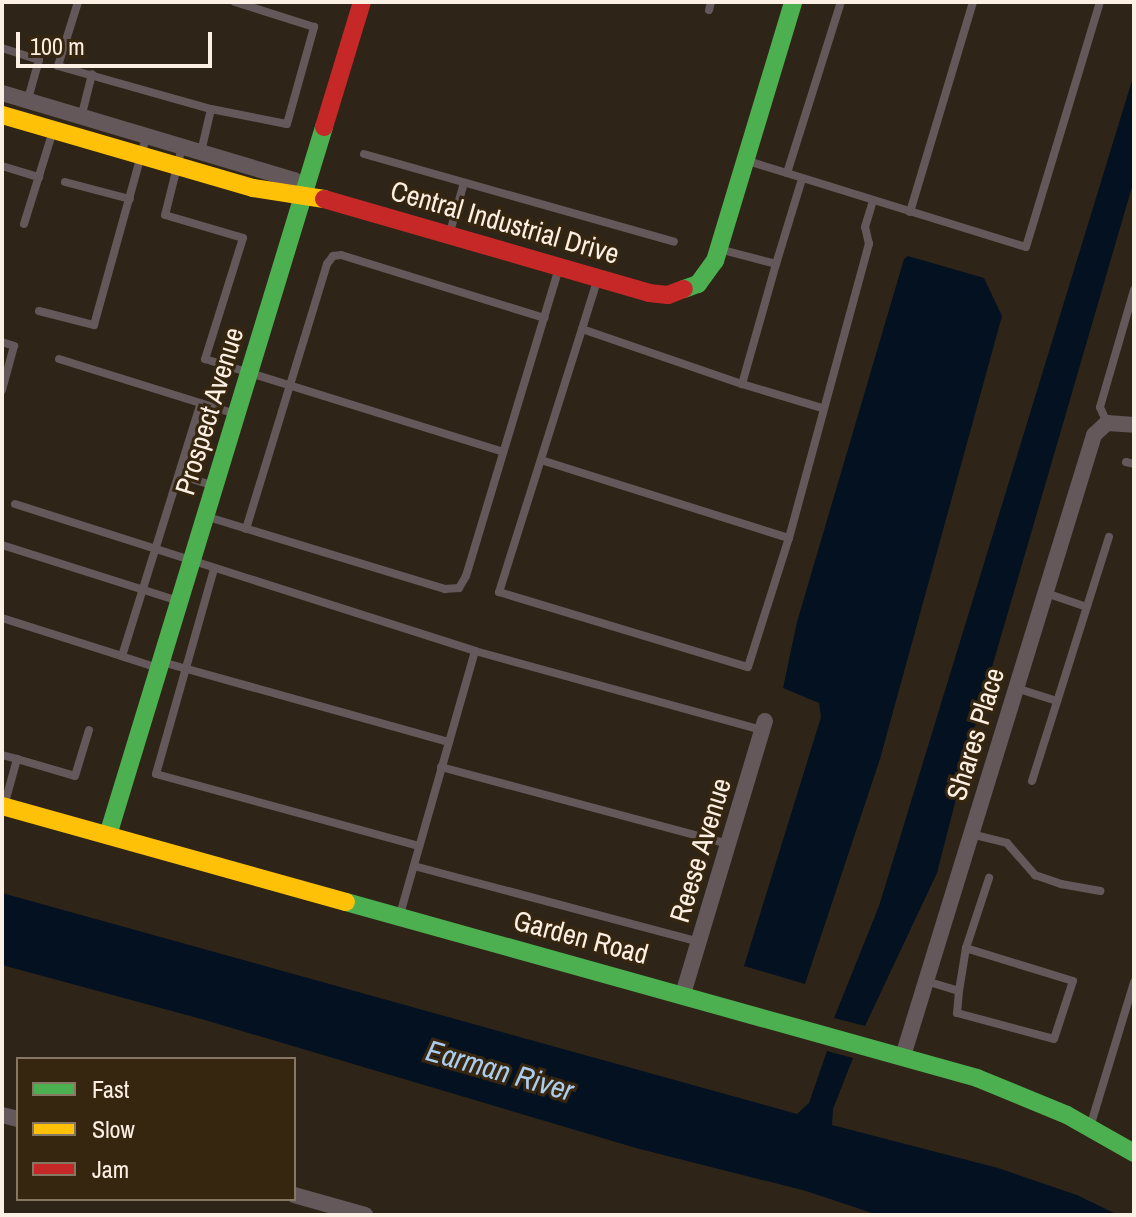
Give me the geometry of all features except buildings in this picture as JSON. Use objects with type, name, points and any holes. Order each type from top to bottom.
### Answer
[{"type":"street","name":"Prospect Avenue","points":[[108,835],[362,2]]},
{"type":"street","points":[[718,249],[793,2]]},
{"type":"street","name":"Central Industrial Drive","points":[[2,93],[82,114],[177,166],[281,194],[305,193],[659,295],[690,289],[710,270],[718,249]]},
{"type":"street","name":"Central Industrial Drive","points":[[2,115],[53,130],[144,146],[182,147],[294,180],[305,193]]},
{"type":"street","points":[[1103,426],[1134,425]]},
{"type":"street","name":"Shares Place","points":[[903,1056],[1094,435],[1103,426]]},
{"type":"street","name":"Reese Avenue","points":[[683,994],[764,727]]},
{"type":"street","name":"Garden Road","points":[[3,806],[903,1056],[1023,1095],[1090,1127],[1134,1153]]},
{"type":"street","points":[[296,1196],[365,1215]]},
{"type":"lane","points":[[78,2],[58,66],[211,109],[287,124],[314,27],[235,2]]},
{"type":"lane","points":[[787,173],[841,2]]},
{"type":"lane","points":[[910,212],[973,2]]},
{"type":"lane","points":[[745,160],[1026,247],[1100,2]]},
{"type":"lane","points":[[2,48],[39,60],[28,99]]},
{"type":"lane","points":[[82,114],[92,74]]},
{"type":"lane","points":[[201,153],[211,109]]},
{"type":"lane","points":[[24,224],[53,130]]},
{"type":"lane","points":[[39,311],[94,325],[144,146]]},
{"type":"lane","points":[[182,147],[165,215],[243,238],[205,359],[503,452]]},
{"type":"lane","points":[[364,154],[674,242]]},
{"type":"lane","points":[[2,166],[39,177]]},
{"type":"lane","points":[[742,384],[802,179]]},
{"type":"lane","points":[[65,182],[130,199]]},
{"type":"lane","points":[[449,235],[464,183]]},
{"type":"lane","points":[[598,278],[499,592],[748,667],[789,538],[869,244],[865,227],[873,201]]},
{"type":"lane","points":[[718,249],[776,264]]},
{"type":"lane","points":[[246,529],[327,264],[337,255],[544,318]]},
{"type":"lane","points":[[205,516],[445,589],[456,589],[466,576],[560,267]]},
{"type":"lane","points":[[1103,426],[1100,407],[1134,290]]},
{"type":"lane","points":[[582,329],[822,408]]},
{"type":"lane","points":[[2,342],[14,346],[2,390]]},
{"type":"lane","points":[[59,359],[236,414]]},
{"type":"lane","points":[[122,656],[201,403]]},
{"type":"lane","points":[[541,460],[789,538]]},
{"type":"lane","points":[[179,475],[215,486]]},
{"type":"lane","points":[[15,504],[475,651],[759,729],[764,727]]},
{"type":"lane","points":[[1032,781],[1109,537]]},
{"type":"lane","points":[[2,545],[180,601]]},
{"type":"lane","points":[[214,569],[156,774],[419,846]]},
{"type":"lane","points":[[1045,593],[1087,607]]},
{"type":"lane","points":[[2,618],[122,656],[184,668],[449,742]]},
{"type":"lane","points":[[399,916],[475,651]]},
{"type":"lane","points":[[1016,688],[1057,701]]},
{"type":"lane","points":[[2,755],[75,776],[89,730]]},
{"type":"lane","points":[[3,806],[17,759]]},
{"type":"lane","points":[[441,767],[728,845]]},
{"type":"lane","points":[[971,834],[1007,843],[1035,875],[1061,884],[1100,891]]},
{"type":"lane","points":[[414,866],[699,942]]},
{"type":"lane","points":[[966,948],[1073,981],[1054,1039],[957,1013],[966,948],[989,878]]},
{"type":"lane","points":[[926,981],[959,991]]},
{"type":"lane","points":[[1090,1127],[1134,982]]},
{"type":"lane","points":[[1122,1023],[1134,1027]]},
{"type":"water","points":[[1134,74],[1134,180],[974,729],[937,873],[865,1026],[834,1018],[879,906]]},
{"type":"water","points":[[908,256],[984,278],[1002,316],[880,759],[805,984],[744,966],[821,717],[819,703],[783,688],[797,622],[904,259]]},
{"type":"water","name":"Earman River","points":[[2,893],[797,1114],[809,1103],[827,1051],[853,1058],[833,1109],[832,1125],[998,1168],[1077,1195],[1118,1215],[878,1215],[806,1191],[636,1148],[205,1020],[2,965]]},
{"type":"traffic: fast","points":[[684,289],[698,284],[715,261],[793,2]]},
{"type":"traffic: fast","points":[[108,835],[324,127]]},
{"type":"traffic: fast","points":[[346,902],[977,1078],[1067,1115],[1134,1153]]},
{"type":"traffic: slow","points":[[2,115],[253,188],[324,199]]},
{"type":"traffic: slow","points":[[2,806],[346,902]]},
{"type":"traffic: jam","points":[[324,127],[362,2]]},
{"type":"traffic: jam","points":[[324,199],[649,293],[668,295],[684,289]]}]
